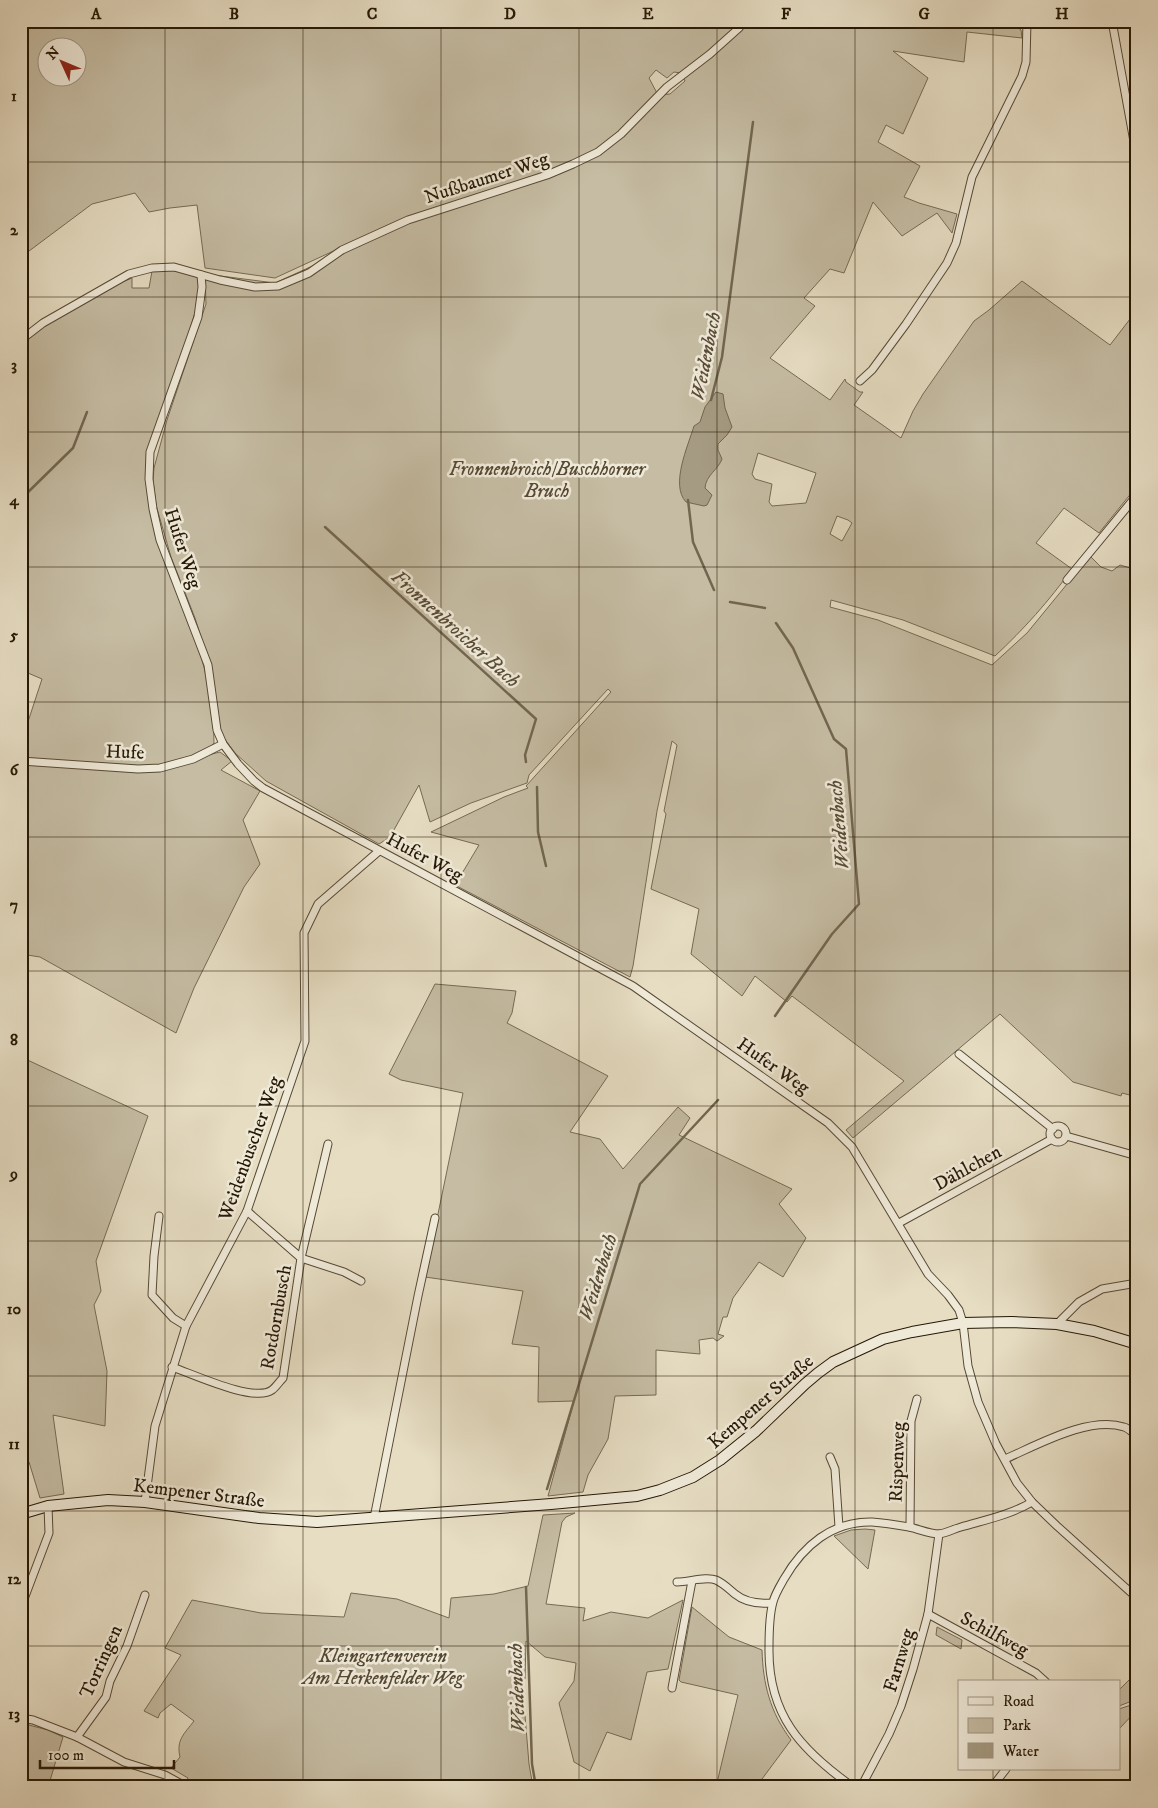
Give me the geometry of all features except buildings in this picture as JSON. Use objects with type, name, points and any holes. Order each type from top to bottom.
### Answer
[{"type":"main road","name":"Kempener Straße","points":[[21,1514],[48,1506],[108,1500],[145,1502],[259,1518],[308,1521],[374,1518],[637,1496],[660,1490],[693,1477],[720,1460],[756,1431],[805,1384],[833,1362],[883,1340],[912,1332],[963,1323],[1012,1322],[1057,1324],[1094,1331],[1137,1344]]},
{"type":"street","name":"Nußbaumer Weg","points":[[21,340],[43,323],[129,274],[152,268],[174,267],[255,287],[278,286],[309,273],[342,250],[408,220],[547,175],[573,164],[598,152],[621,134],[667,87],[710,54],[739,28],[744,21]]},
{"type":"street","points":[[860,381],[872,370],[902,330],[947,263],[956,243],[972,177],[1022,76],[1026,62],[1027,21]]},
{"type":"street","points":[[1112,21],[1137,158]]},
{"type":"street","name":"Hufer Weg","points":[[201,274],[202,287],[198,317],[150,452],[149,479],[160,540],[208,665],[217,730],[223,744],[254,781],[263,788],[633,986],[828,1123],[852,1147],[928,1274],[959,1310],[963,1323],[968,1366],[978,1402],[996,1444],[1016,1482],[1032,1502],[1137,1598]]},
{"type":"street","points":[[1067,580],[1137,495]]},
{"type":"street","name":"Hufe","points":[[21,761],[138,769],[160,768],[193,759],[223,744]]},
{"type":"street","name":"Weidenbuscher Weg","points":[[145,1502],[155,1426],[186,1326],[247,1211],[305,1042],[304,933],[318,904],[379,851]]},
{"type":"street","points":[[959,1054],[1053,1128]]},
{"type":"street","points":[[1052,1140],[1050,1134],[1053,1128],[1056,1126],[1062,1127],[1066,1131],[1066,1136],[1137,1156]]},
{"type":"street","name":"Dählchen","points":[[898,1223],[1052,1140],[1056,1143],[1061,1142],[1066,1136]]},
{"type":"street","name":"Rotdornbusch","points":[[172,1367],[237,1391],[260,1394],[272,1390],[283,1378],[302,1258],[328,1144]]},
{"type":"street","points":[[247,1211],[302,1258],[344,1272],[361,1281]]},
{"type":"street","points":[[159,1216],[152,1295],[173,1318],[186,1326]]},
{"type":"street","points":[[374,1518],[435,1218]]},
{"type":"street","points":[[1057,1324],[1079,1302],[1102,1289],[1137,1283]]},
{"type":"street","name":"Rispenweg","points":[[910,1527],[911,1421],[917,1399]]},
{"type":"street","points":[[1005,1459],[1074,1429],[1096,1424],[1124,1427],[1137,1436]]},
{"type":"street","points":[[830,1457],[836,1469],[839,1526]]},
{"type":"street","points":[[853,1787],[797,1738],[783,1717],[776,1700],[770,1671],[769,1648],[772,1603],[791,1566],[803,1552],[828,1532],[839,1526],[872,1522],[910,1527],[939,1534],[1008,1514],[1032,1502]]},
{"type":"street","points":[[21,1607],[49,1533],[48,1506]]},
{"type":"street","name":"Farnweg","points":[[861,1787],[889,1734],[901,1706],[928,1614],[939,1534]]},
{"type":"street","points":[[677,1582],[692,1582],[705,1578],[717,1580],[737,1596],[748,1601],[759,1604],[772,1603]]},
{"type":"street","points":[[672,1688],[692,1582]]},
{"type":"street","name":"Torringen","points":[[77,1737],[106,1697],[110,1681],[127,1646],[145,1595]]},
{"type":"street","name":"Schilfweg","points":[[928,1614],[1036,1673],[1044,1680]]},
{"type":"street","points":[[21,1718],[33,1720],[77,1737],[124,1762],[165,1775],[187,1787]]},
{"type":"street","points":[[992,1787],[1005,1770]]},
{"type":"green space","name":"Fronnenbroich/Buschhorner Bruch","points":[[21,21],[935,21],[873,26],[920,28],[1011,22],[1021,30],[1022,38],[967,32],[964,62],[893,51],[928,78],[903,134],[886,125],[878,142],[920,166],[904,197],[957,214],[952,233],[937,213],[902,236],[873,202],[844,273],[830,269],[804,298],[815,306],[770,358],[830,400],[845,379],[846,382],[860,392],[863,392],[854,405],[901,438],[923,394],[974,321],[1022,281],[1110,345],[1137,310],[1137,486],[1099,533],[1064,508],[1036,543],[1072,569],[1045,603],[1006,646],[995,656],[903,620],[831,600],[830,607],[878,620],[992,665],[1027,633],[1090,556],[1101,567],[1112,571],[1120,565],[1137,570],[1137,1097],[1122,1093],[1121,1096],[1073,1082],[1000,1014],[853,1138],[846,1130],[904,1081],[792,996],[787,1002],[755,976],[742,996],[691,954],[699,909],[651,889],[677,745],[672,741],[657,811],[630,977],[455,885],[479,845],[431,832],[504,797],[528,788],[526,786],[611,692],[608,689],[529,775],[527,783],[471,803],[430,822],[419,785],[390,837],[379,844],[266,781],[235,753],[221,734],[212,672],[195,618],[171,557],[156,505],[153,480],[154,468],[167,420],[206,304],[205,274],[275,283],[407,223],[405,218],[275,278],[205,268],[197,205],[149,212],[135,193],[92,204],[21,257]],"holes":[[[656,70],[667,78],[674,72],[681,73],[685,81],[670,94],[658,95],[649,78]],[[758,453],[816,473],[806,503],[772,506],[769,502],[772,484],[755,479],[752,474]],[[837,516],[852,523],[842,541],[830,534]]]},
{"type":"green space","points":[[176,267],[200,273],[198,302],[148,470],[146,469],[152,519],[159,543],[205,669],[211,701],[214,743],[192,757],[145,766],[21,759],[21,743],[42,679],[21,670],[21,342],[60,314],[88,298],[132,278],[132,288],[149,288],[152,271]]},
{"type":"green space","points":[[220,752],[232,761],[221,770],[260,791],[243,820],[260,864],[244,887],[194,988],[176,1033],[40,957],[21,954],[21,764],[145,771]]},
{"type":"green space","points":[[435,984],[516,991],[512,1013],[507,1023],[608,1076],[570,1132],[600,1139],[623,1169],[678,1107],[690,1118],[679,1135],[792,1189],[779,1204],[806,1238],[783,1277],[759,1262],[733,1298],[727,1317],[723,1317],[718,1334],[724,1336],[717,1341],[713,1338],[699,1340],[700,1354],[656,1350],[656,1395],[615,1396],[608,1439],[588,1475],[583,1492],[548,1496],[574,1401],[538,1402],[539,1347],[512,1344],[523,1291],[425,1277],[463,1093],[401,1080],[389,1074]]},
{"type":"green space","points":[[21,1057],[148,1116],[96,1261],[101,1291],[94,1305],[107,1371],[105,1426],[53,1415],[64,1494],[40,1498],[29,1462],[21,1464]]},
{"type":"green space","name":"Kleingartenverein Am Herkenfelder Weg","points":[[575,1513],[566,1517],[562,1522],[546,1604],[585,1608],[583,1621],[611,1612],[648,1618],[683,1600],[668,1669],[647,1672],[631,1740],[607,1732],[590,1771],[574,1762],[559,1703],[574,1681],[576,1663],[545,1657],[526,1641],[525,1679],[522,1679],[529,1764],[533,1787],[193,1787],[183,1781],[188,1778],[171,1768],[180,1757],[180,1742],[194,1721],[171,1704],[160,1713],[158,1718],[144,1711],[181,1655],[165,1648],[192,1600],[261,1613],[344,1617],[351,1593],[397,1599],[449,1618],[451,1598],[494,1594],[528,1586],[543,1515]]},
{"type":"green space","points":[[851,1530],[875,1530],[868,1569],[834,1536]]},
{"type":"green space","points":[[692,1607],[729,1637],[762,1650],[764,1674],[769,1697],[778,1719],[791,1740],[762,1779],[773,1787],[716,1787],[738,1695],[679,1680]]},
{"type":"green space","points":[[937,1627],[962,1640],[961,1649],[936,1635]]},
{"type":"green space","points":[[1131,1678],[1136,1683],[1134,1686],[1137,1689],[1137,1699],[1120,1706],[1120,1689]]},
{"type":"green space","points":[[1137,1703],[1137,1710],[1120,1728],[1120,1709]]},
{"type":"green space","points":[[21,1723],[48,1730],[63,1737],[49,1784],[54,1787],[21,1787]]},
{"type":"water","points":[[716,392],[723,394],[725,408],[732,427],[718,444],[718,450],[722,459],[706,483],[705,488],[712,495],[707,505],[704,506],[686,502],[682,495],[680,476],[694,426],[700,422],[705,407]]},
{"type":"waterway","name":"Weidenbach","points":[[711,400],[722,357],[753,122]]},
{"type":"waterway","points":[[21,499],[73,448],[87,412]]},
{"type":"waterway","name":"Weidenbach","points":[[688,500],[693,542],[714,590]]},
{"type":"waterway","name":"Fronnenbroicher Bach","points":[[325,527],[536,719],[525,755],[526,762]]},
{"type":"waterway","name":"Weidenbach","points":[[730,602],[765,608]]},
{"type":"waterway","name":"Weidenbach","points":[[775,1016],[832,934],[859,904],[846,749],[834,739],[793,648],[776,623]]},
{"type":"waterway","name":"Fronnenbroicher Bach","points":[[537,787],[538,832],[546,866]]},
{"type":"waterway","name":"Weidenbach","points":[[547,1489],[640,1184],[718,1100]]},
{"type":"waterway","name":"Weidenbach","points":[[526,1587],[532,1764],[536,1787]]}]
